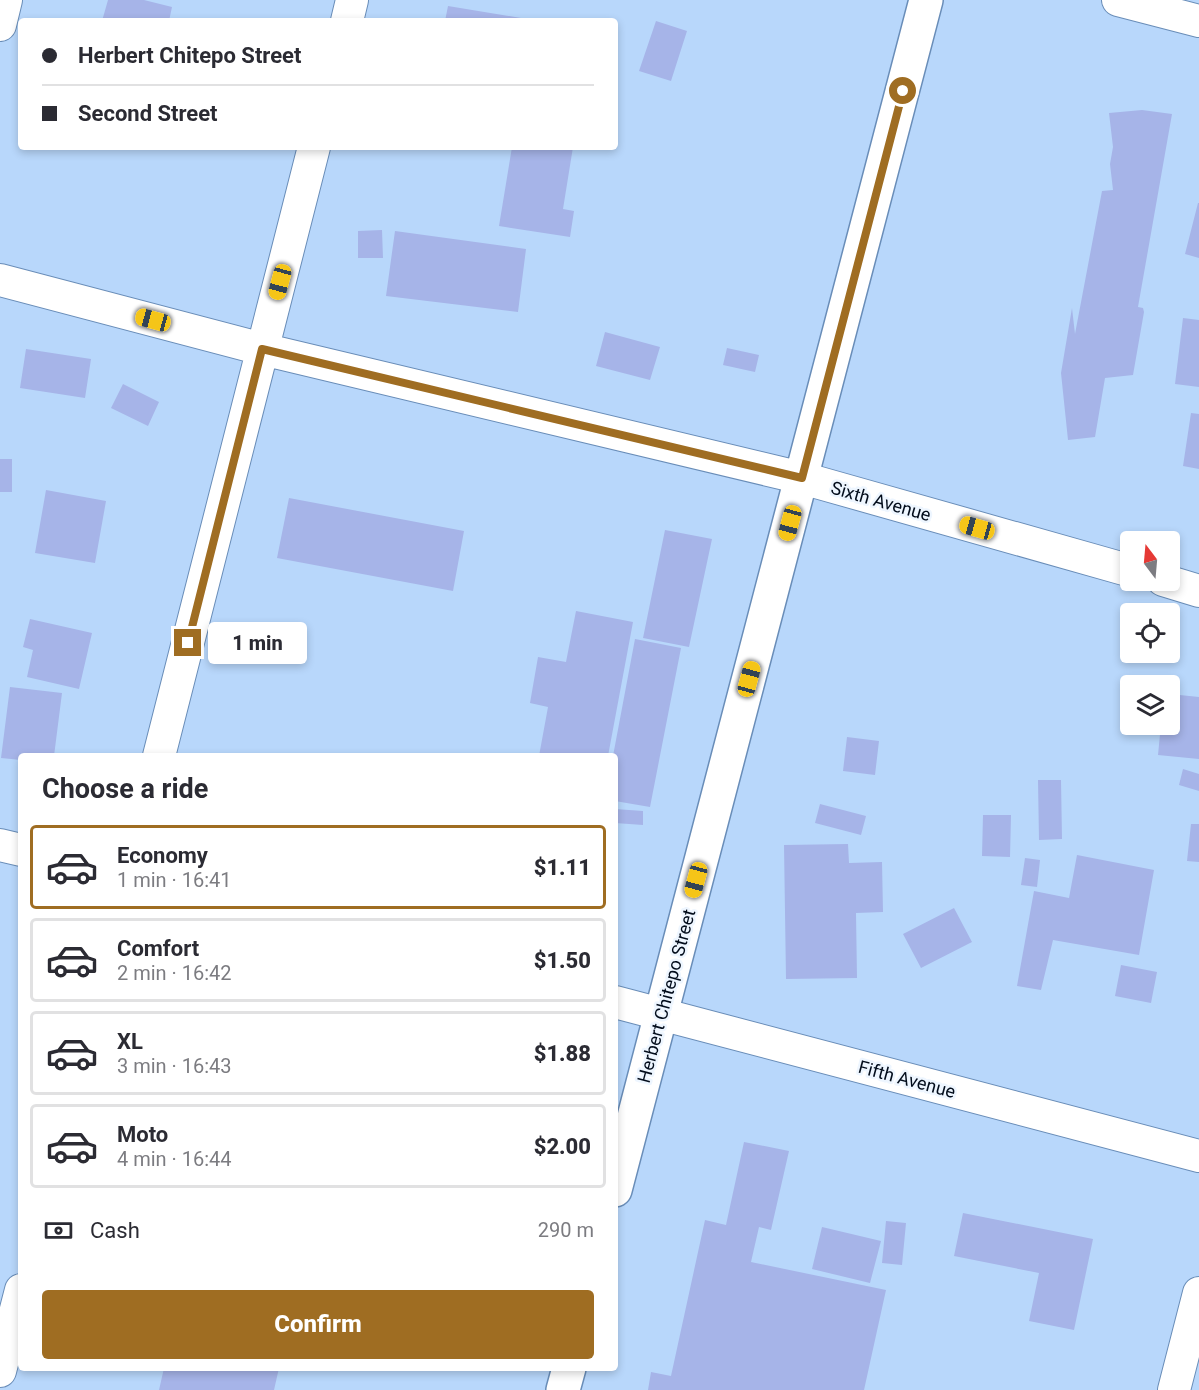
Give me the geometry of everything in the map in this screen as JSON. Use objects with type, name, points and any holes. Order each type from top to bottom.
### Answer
[{"type":"main road","name":"Herbert Chitepo Street","points":[[618,1179],[926,0]]},
{"type":"main road","points":[[563,1390],[568,1371]]},
{"type":"street","points":[[0,25],[6,0]]},
{"type":"street","points":[[348,18],[352,0]]},
{"type":"street","points":[[1118,0],[1199,21]]},
{"type":"street","points":[[160,753],[313,150]]},
{"type":"street","name":"Sixth Avenue","points":[[0,280],[262,349],[802,478],[1120,569]]},
{"type":"street","points":[[1180,585],[1199,591]]},
{"type":"street","points":[[0,845],[18,849]]},
{"type":"street","name":"Fifth Avenue","points":[[618,1003],[1199,1155]]},
{"type":"street","points":[[1174,1390],[1199,1293]]},
{"type":"street","points":[[0,1371],[18,1302]]},
{"type":"building","points":[[108,0],[144,0],[172,7],[170,18],[103,18]]},
{"type":"building","points":[[448,6],[521,18],[446,18]]},
{"type":"building","points":[[656,21],[687,31],[671,81],[639,71]]},
{"type":"building","points":[[1142,110],[1172,114],[1138,307],[1143,308],[1144,312],[1133,375],[1105,378],[1095,437],[1068,440],[1061,373],[1072,308],[1075,334],[1102,191],[1113,190],[1110,164],[1113,147],[1109,113]]},
{"type":"building","points":[[512,150],[573,150],[563,209],[574,211],[570,237],[499,226]]},
{"type":"building","points":[[1199,203],[1199,258],[1185,254]]},
{"type":"building","points":[[382,230],[383,258],[358,258],[358,231]]},
{"type":"building","points":[[395,231],[526,249],[518,312],[386,296]]},
{"type":"building","points":[[1183,318],[1199,320],[1199,387],[1175,384]]},
{"type":"building","points":[[605,332],[660,347],[650,380],[596,366]]},
{"type":"building","points":[[727,348],[759,355],[755,372],[723,365]]},
{"type":"building","points":[[26,349],[91,359],[85,398],[20,388]]},
{"type":"building","points":[[123,384],[159,402],[148,426],[111,408]]},
{"type":"building","points":[[1191,413],[1199,414],[1199,469],[1183,466]]},
{"type":"building","points":[[0,459],[12,459],[12,492],[0,492]]},
{"type":"building","points":[[46,490],[106,501],[95,563],[35,553]]},
{"type":"building","points":[[289,498],[464,531],[453,591],[277,558]]},
{"type":"building","points":[[665,530],[712,539],[689,647],[643,638]]},
{"type":"building","points":[[576,611],[633,622],[609,753],[540,753],[548,707],[530,703],[538,657],[566,662]]},
{"type":"building","points":[[30,619],[92,633],[79,689],[27,677],[33,650],[23,647]]},
{"type":"building","points":[[635,639],[681,648],[650,807],[618,802],[618,753],[614,753]]},
{"type":"building","points":[[10,687],[62,693],[54,753],[18,753],[18,760],[1,758]]},
{"type":"building","points":[[1180,695],[1199,697],[1199,759],[1158,755],[1160,735],[1180,735]]},
{"type":"building","points":[[847,737],[879,741],[875,775],[843,771]]},
{"type":"building","points":[[1183,769],[1199,774],[1199,791],[1179,785]]},
{"type":"building","points":[[1038,780],[1061,780],[1062,839],[1039,840]]},
{"type":"building","points":[[820,804],[866,816],[861,835],[815,823]]},
{"type":"building","points":[[618,809],[643,811],[643,825],[618,823]]},
{"type":"building","points":[[983,815],[1011,815],[1010,857],[982,856]]},
{"type":"building","points":[[1191,824],[1199,824],[1199,862],[1187,861]]},
{"type":"building","points":[[848,844],[849,863],[882,862],[883,912],[856,913],[857,978],[786,979],[784,845]]},
{"type":"building","points":[[1077,855],[1154,870],[1139,955],[1053,940],[1041,990],[1017,986],[1034,891],[1069,898]]},
{"type":"building","points":[[1025,858],[1040,860],[1037,887],[1021,885]]},
{"type":"building","points":[[954,908],[972,942],[921,968],[903,934]]},
{"type":"building","points":[[1121,965],[1157,972],[1151,1003],[1115,996]]},
{"type":"building","points":[[744,1142],[789,1151],[771,1230],[759,1227],[751,1262],[886,1290],[864,1390],[648,1390],[651,1372],[671,1376],[705,1220],[726,1225]]},
{"type":"building","points":[[963,1213],[1093,1239],[1074,1330],[1029,1321],[1039,1273],[954,1256]]},
{"type":"building","points":[[886,1221],[906,1223],[902,1265],[882,1263]]},
{"type":"building","points":[[822,1227],[881,1241],[870,1283],[812,1269]]},
{"type":"building","points":[[163,1371],[278,1371],[274,1390],[159,1390]]},
{"type":"route","points":[[188,643],[262,349],[802,478],[903,91]]}]
